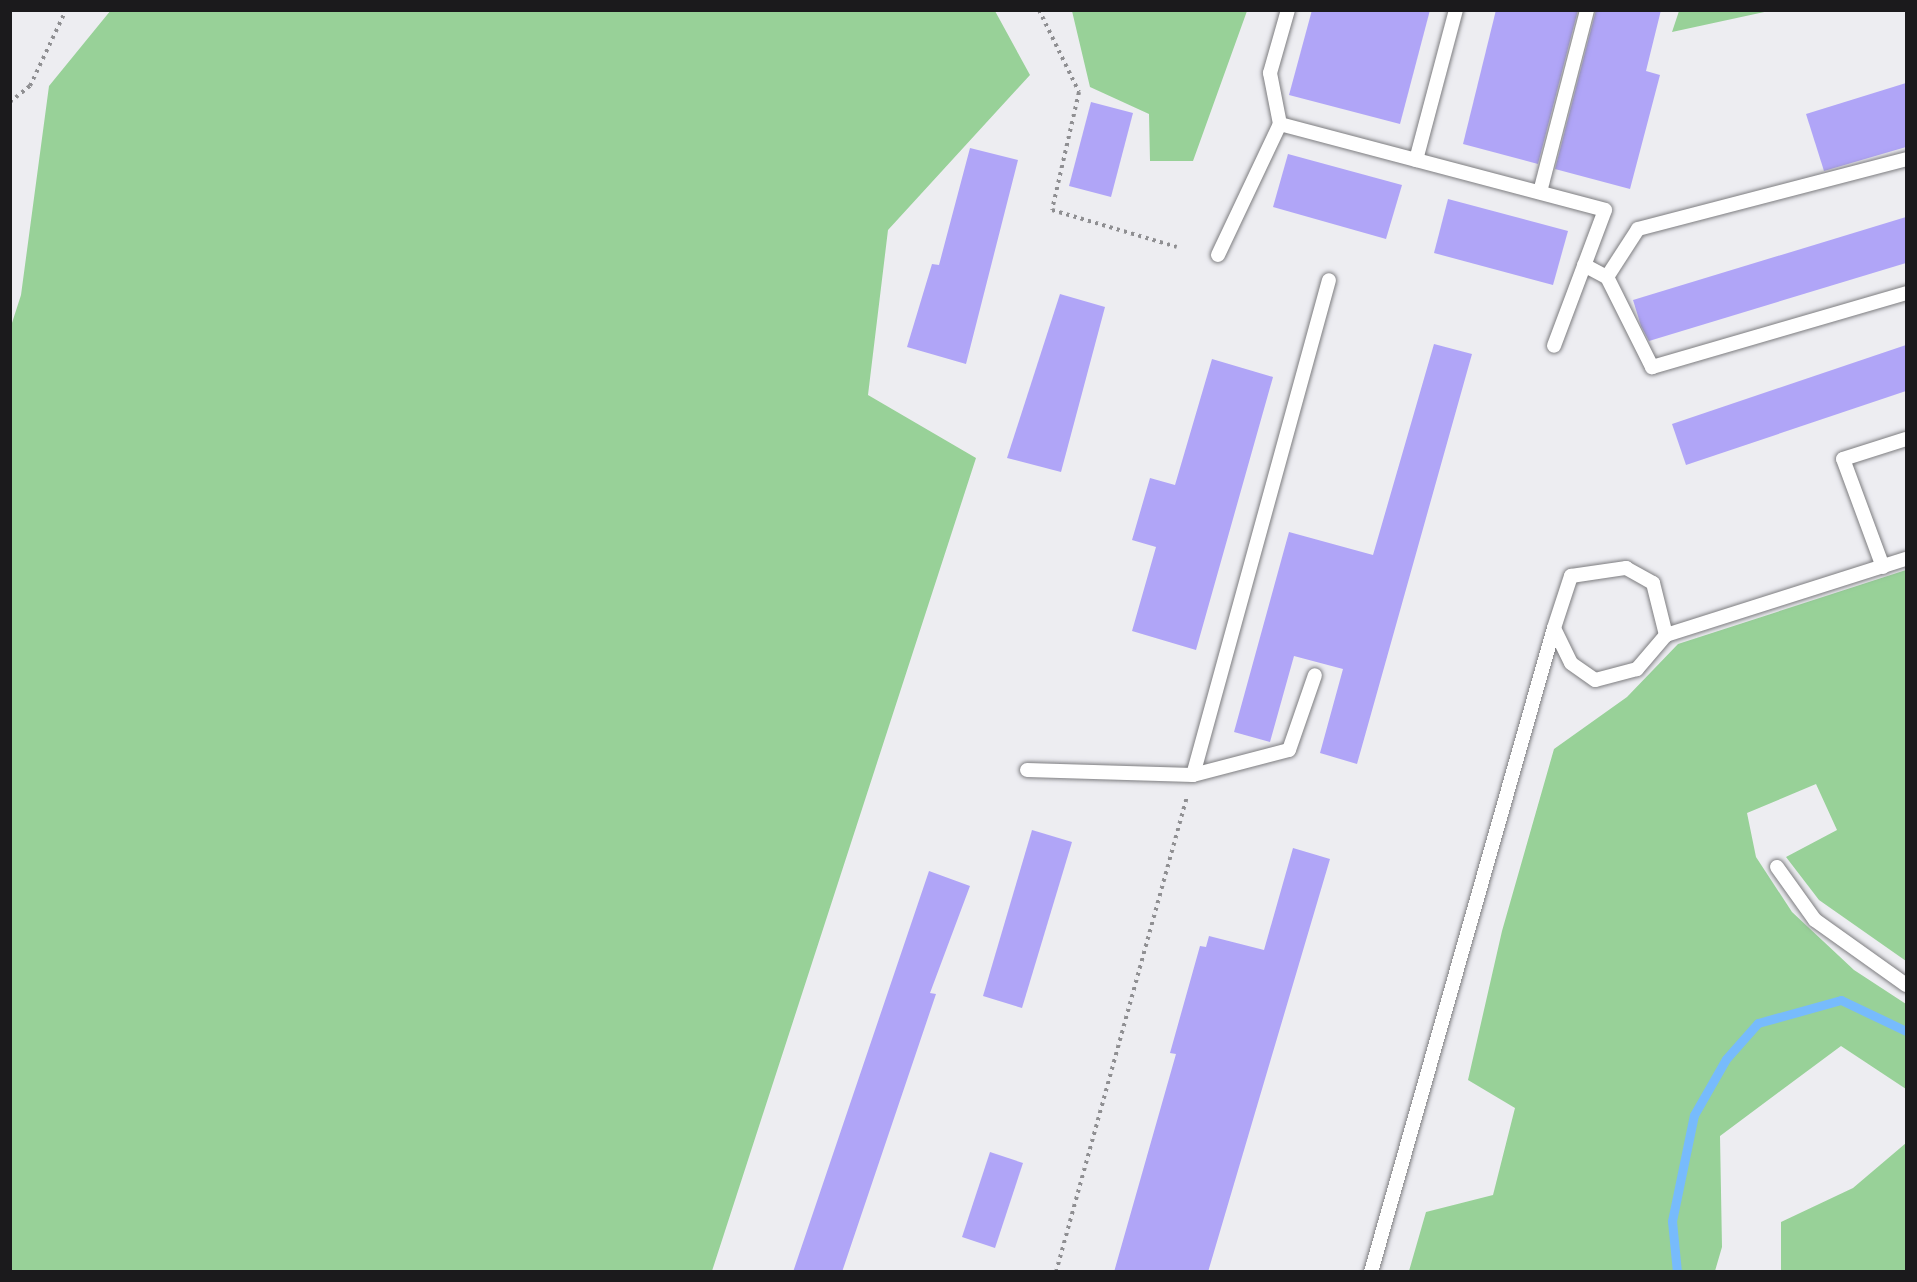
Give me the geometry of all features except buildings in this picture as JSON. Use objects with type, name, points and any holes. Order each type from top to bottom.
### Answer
[{"type":"lane","points":[[1218,255],[1280,124],[1270,73],[1288,10]]},
{"type":"lane","points":[[1416,160],[1456,10]]},
{"type":"lane","points":[[1540,192],[1587,10]]},
{"type":"lane","points":[[1280,124],[1605,210],[1554,346]]},
{"type":"lane","points":[[1607,277],[1638,229],[1906,161]]},
{"type":"lane","points":[[1584,265],[1607,277],[1652,367],[1906,293]]},
{"type":"lane","points":[[1192,775],[1329,280]]},
{"type":"lane","points":[[1883,567],[1843,459],[1906,439]]},
{"type":"lane","points":[[1554,628],[1571,663],[1595,680],[1637,669],[1666,635],[1906,559]]},
{"type":"lane","points":[[1371,1272],[1554,628],[1571,576],[1626,568],[1653,583],[1666,635]]},
{"type":"lane","points":[[1027,770],[1192,775],[1289,750],[1315,675]]},
{"type":"lane","points":[[1777,867],[1815,920],[1906,985]]},
{"type":"path","points":[[10,102],[30,86],[66,10]]},
{"type":"path","points":[[1039,10],[1079,92],[1052,210],[1178,247]]},
{"type":"path","points":[[10,177],[10,195]]},
{"type":"path","points":[[1056,1272],[1192,775]]},
{"type":"green space","points":[[111,10],[995,11],[1030,75],[888,230],[868,395],[976,458],[712,1271],[11,1271],[11,326],[21,295],[49,86]]},
{"type":"green space","points":[[1679,10],[1769,11],[1672,32]]},
{"type":"green space","points":[[1072,11],[1247,11],[1193,161],[1150,161],[1149,114],[1090,87]]},
{"type":"green space","points":[[1906,570],[1906,961],[1819,900],[1786,857],[1837,830],[1816,784],[1747,813],[1756,857],[1792,912],[1854,970],[1906,1004],[1906,1089],[1841,1046],[1720,1136],[1722,1247],[1715,1271],[1409,1271],[1426,1212],[1493,1195],[1515,1108],[1468,1080],[1502,931],[1554,749],[1627,697],[1678,644]]},
{"type":"green space","points":[[1906,1143],[1906,1271],[1781,1271],[1781,1222],[1853,1188]]},
{"type":"waterway","points":[[1677,1272],[1672,1221],[1694,1115],[1726,1059],[1758,1023],[1841,1000],[1906,1031]]}]
